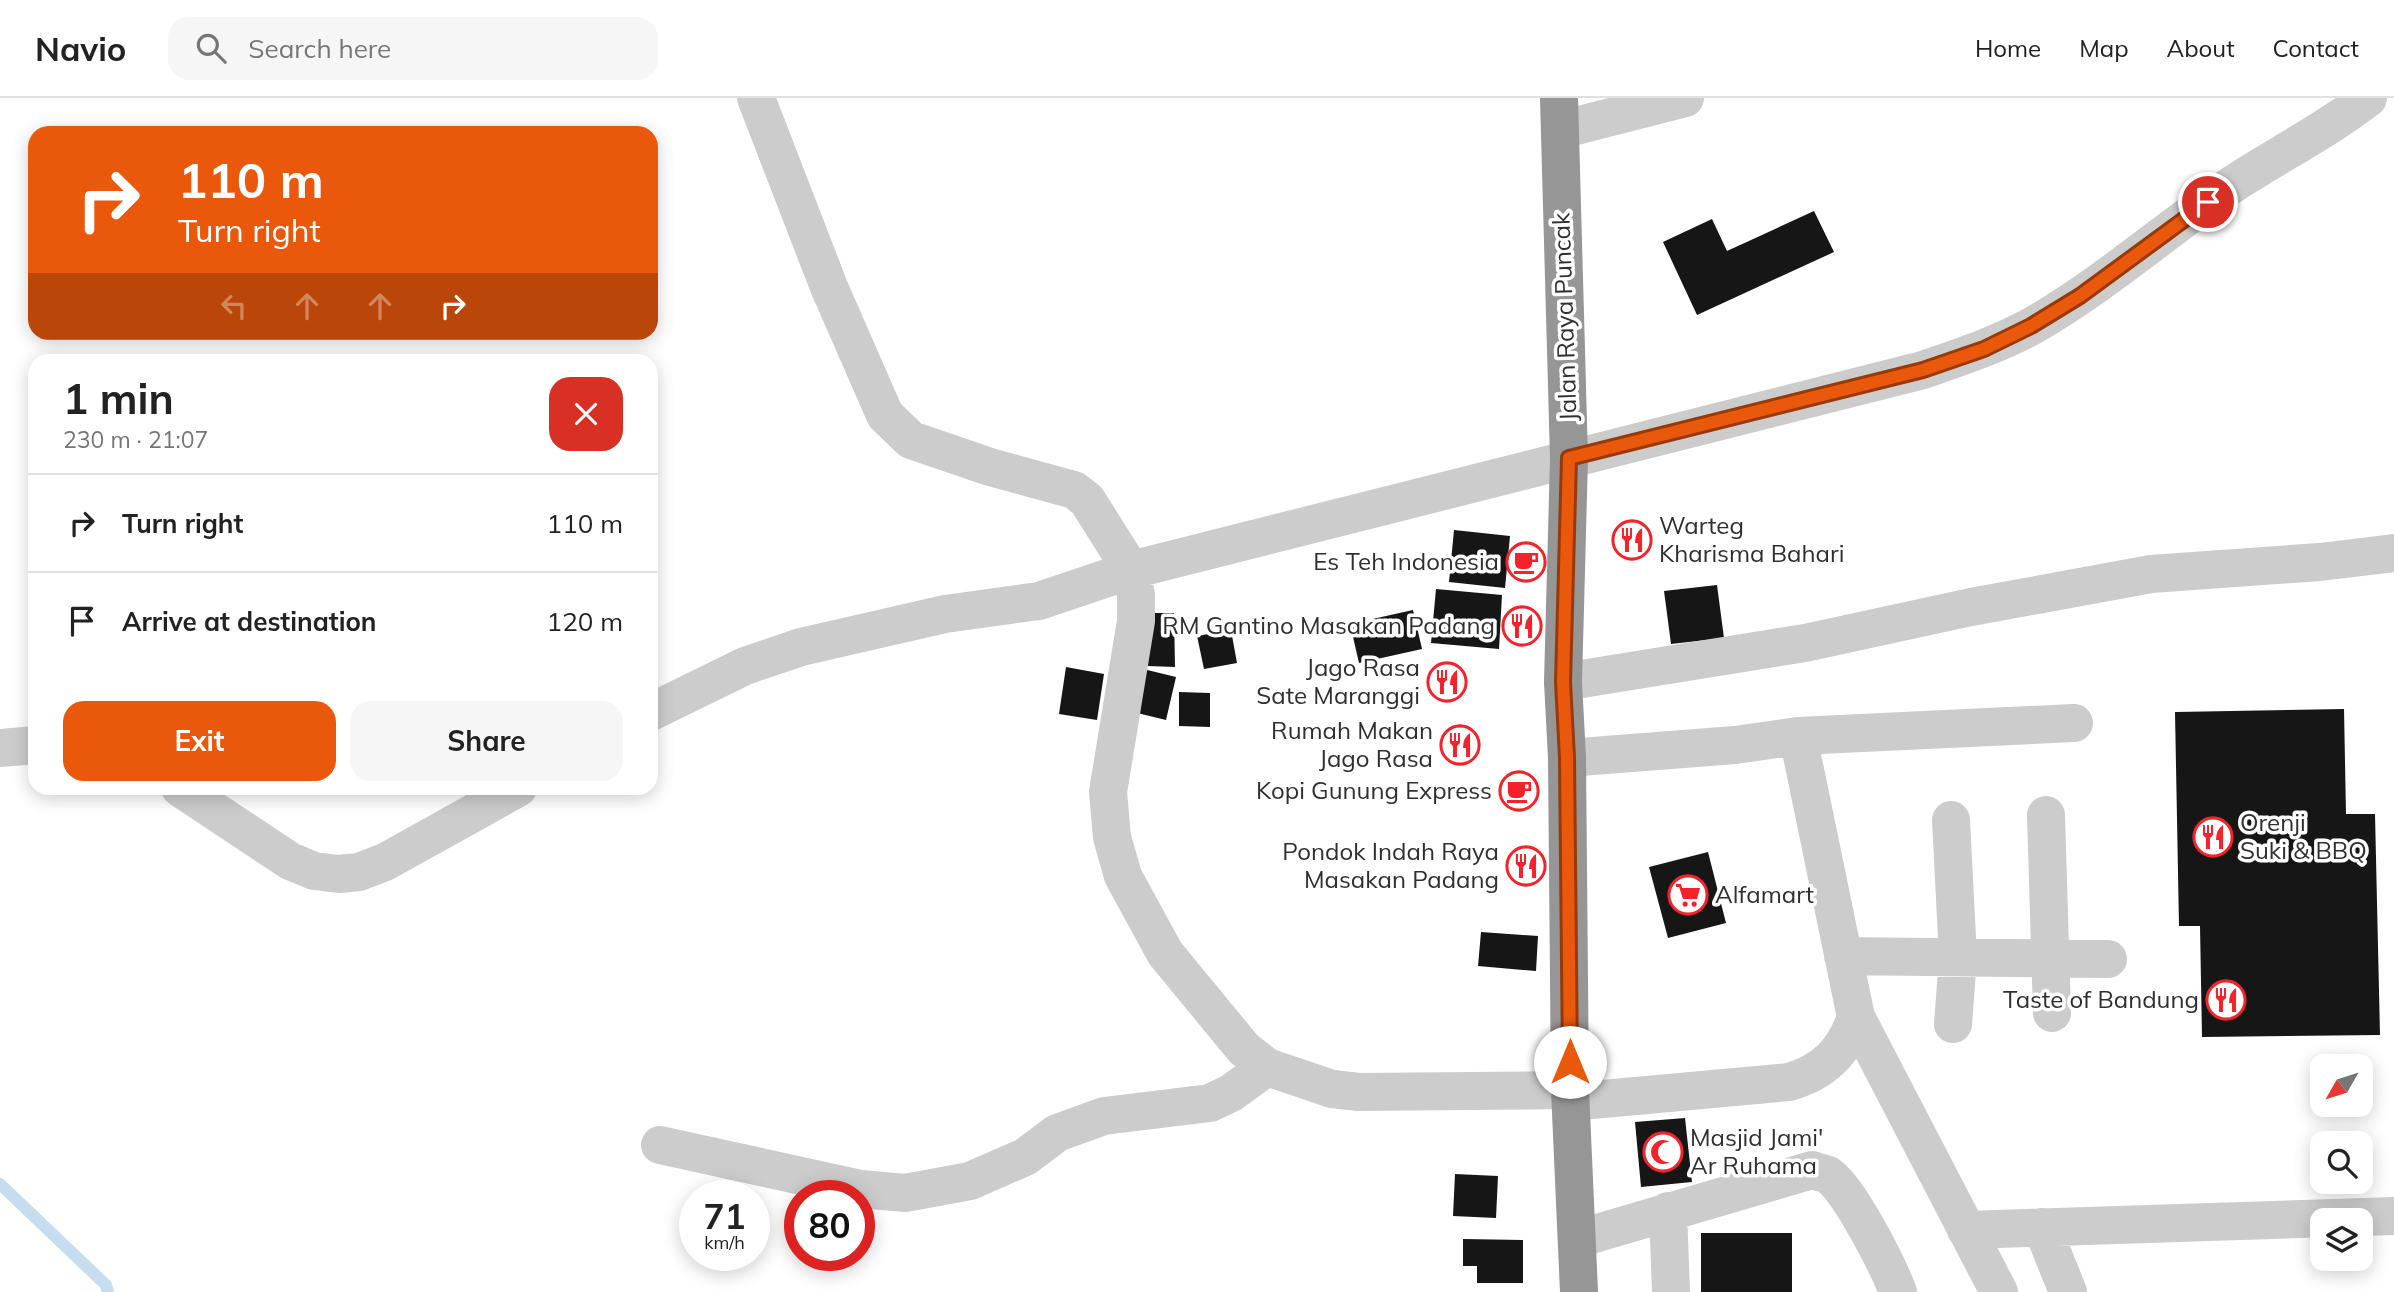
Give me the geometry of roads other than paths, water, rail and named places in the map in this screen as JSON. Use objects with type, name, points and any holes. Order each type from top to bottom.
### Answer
[{"type":"highway","name":"Jalan Raya Puncak","points":[[1560,114],[1569,458],[1563,682],[1567,758],[1570,1096],[1579,1292]]},
{"type":"street","points":[[756,98],[829,287],[885,415],[911,440],[990,467],[1074,490],[1096,512],[1131,570],[1136,596],[1136,621],[1108,792],[1112,837],[1123,876],[1165,953],[1244,1049],[1267,1067],[1332,1089],[1359,1092],[1570,1096],[1788,1082],[1809,1076],[1837,1056],[1848,1039],[1856,1017]]},
{"type":"street","points":[[658,707],[744,666],[801,647],[945,614],[1039,601],[1131,570],[1923,370],[1996,344],[2080,296],[2227,189],[2340,120],[2368,98]]},
{"type":"street","points":[[1560,114],[1678,99]]},
{"type":"street","points":[[1563,682],[1805,643],[1971,607],[2151,574],[2320,562],[2394,553]]},
{"type":"street","points":[[1567,758],[1735,745],[1798,736],[2074,723]]},
{"type":"street","points":[[1798,736],[1856,1017],[1999,1292]]},
{"type":"street","points":[[0,748],[28,746]]},
{"type":"street","points":[[191,795],[290,861],[314,872],[339,874],[359,872],[385,862],[505,795]]},
{"type":"street","points":[[2046,815],[2052,1013]]},
{"type":"street","points":[[1951,820],[1958,957],[1953,1024]]},
{"type":"street","points":[[1843,956],[2108,959]]},
{"type":"street","points":[[660,1144],[861,1189],[905,1193],[944,1187],[981,1177],[1025,1157],[1057,1133],[1104,1116],[1210,1102],[1231,1093],[1267,1067]]},
{"type":"street","points":[[1577,1239],[1812,1170],[1827,1175],[1838,1186],[1885,1258],[1898,1292]]},
{"type":"street","points":[[1668,1211],[1671,1292]]},
{"type":"street","points":[[1966,1230],[2394,1216]]},
{"type":"street","points":[[2042,1227],[2068,1292]]},
{"type":"waterway","points":[[0,1184],[106,1285],[108,1292]]},
{"type":"place","name":"Warteg Kharisma Bahari","points":[[1632,540]]},
{"type":"place","name":"Es Teh Indonesia","points":[[1526,562]]},
{"type":"place","name":"RM Gantino Masakan Padang","points":[[1522,626]]},
{"type":"place","name":"Jago Rasa Sate Maranggi","points":[[1447,682]]},
{"type":"place","name":"Rumah Makan Jago Rasa","points":[[1460,745]]},
{"type":"place","name":"Kopi Gunung Express","points":[[1519,791]]},
{"type":"place","name":"Orenji Suki & BBQ","points":[[2213,837]]},
{"type":"place","name":"Pondok Indah Raya Masakan Padang","points":[[1526,866]]},
{"type":"place","name":"Alfamart","points":[[1688,895]]},
{"type":"place","name":"Taste of Bandung","points":[[2226,1000]]},
{"type":"place","name":"Masjid Jami' Ar Ruhama","points":[[1663,1152]]}]
